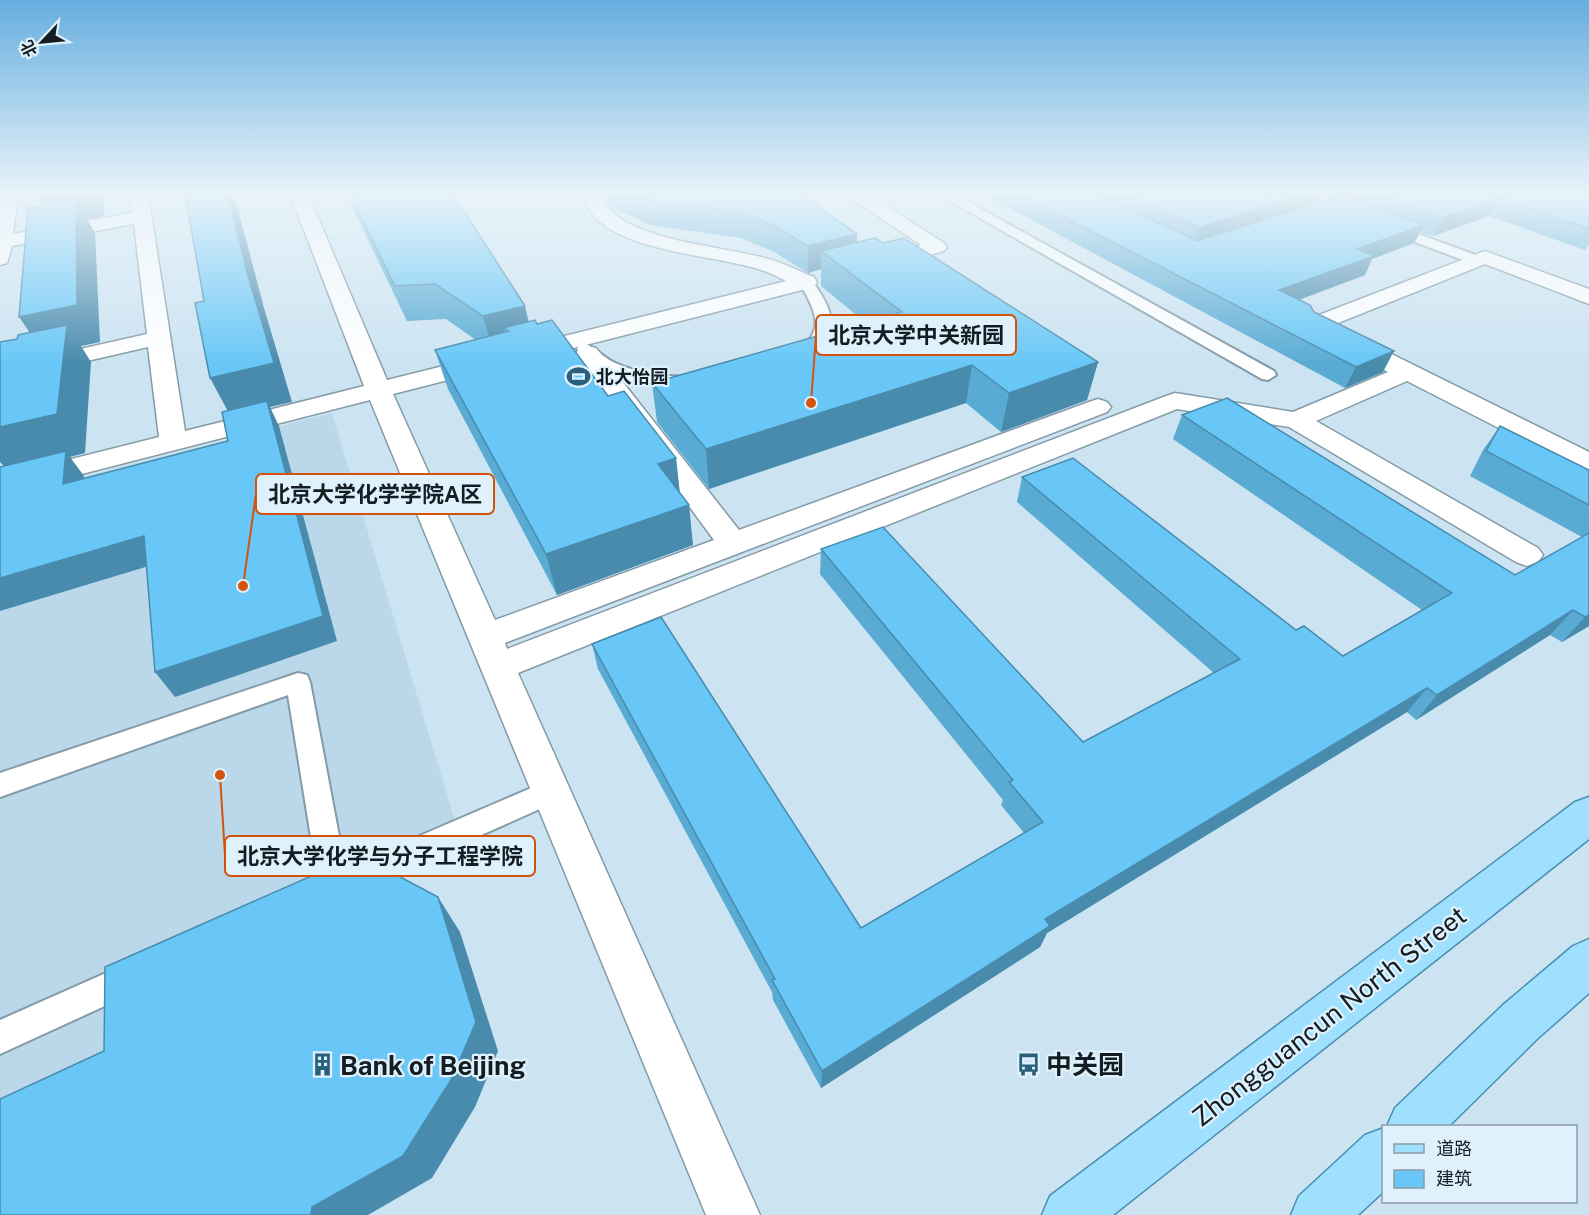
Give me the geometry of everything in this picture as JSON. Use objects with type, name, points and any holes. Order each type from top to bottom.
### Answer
[{"type":"main road","name":"Zhongguancun North Street","points":[[1069,1215],[1589,815]]},
{"type":"main road","points":[[1414,1125],[1520,1022],[1589,962]]},
{"type":"main road","points":[[1318,1215],[1382,1155]]},
{"type":"street","points":[[147,251],[173,443]]},
{"type":"street","points":[[322,251],[379,391],[732,1215]]},
{"type":"street","points":[[702,251],[753,260],[806,282]]},
{"type":"street","points":[[863,267],[924,251]]},
{"type":"street","points":[[1589,297],[1485,257],[1314,325],[1589,463]]},
{"type":"street","points":[[898,258],[917,271]]},
{"type":"street","points":[[0,486],[379,391],[583,347],[829,276]]},
{"type":"street","points":[[0,374],[159,338]]},
{"type":"street","points":[[583,347],[733,544]]},
{"type":"street","points":[[1296,420],[1408,372]]},
{"type":"street","points":[[492,652],[733,544],[1112,403],[1175,401],[1296,420],[1527,555]]},
{"type":"street","points":[[492,652],[1112,403]]},
{"type":"lane","points":[[1046,251],[1268,375]]},
{"type":"lane","points":[[1451,251],[1476,260]]},
{"type":"lane","points":[[781,365],[811,348],[824,328],[822,309],[806,282]]},
{"type":"lane","points":[[583,347],[614,368],[645,378],[684,383],[705,382]]},
{"type":"lane","points":[[0,785],[298,682],[323,892],[552,791]]},
{"type":"lane","points":[[0,1037],[162,964]]},
{"type":"shaded area","points":[[332,413],[458,831],[102,993],[108,1057],[0,1109],[0,498]]},
{"type":"building","points":[[24,251],[76,251],[77,305],[19,317]]},
{"type":"building","points":[[195,251],[242,251],[274,363],[210,378],[195,303],[204,301]]},
{"type":"building","points":[[378,251],[489,251],[525,306],[483,316],[435,284],[395,286]]},
{"type":"building","points":[[821,251],[924,251],[1098,362],[1009,393],[972,365],[706,449],[652,383],[902,312]]},
{"type":"building","points":[[1129,251],[1361,251],[1374,256],[1279,290],[1310,305],[1314,312],[1394,351],[1356,367]]},
{"type":"building","points":[[535,320],[537,324],[552,320],[608,396],[624,391],[676,458],[658,464],[689,505],[546,554],[435,350],[509,331],[503,328]]},
{"type":"building","points":[[67,325],[57,414],[0,427],[0,342],[17,339],[18,335]]},
{"type":"building","points":[[1227,398],[1515,575],[1589,533],[1589,615],[1585,617],[1573,610],[1437,695],[1427,688],[1045,919],[1050,926],[822,1071],[772,980],[775,979],[592,644],[661,617],[861,928],[1043,822],[1009,782],[1013,780],[821,549],[883,527],[1083,742],[1240,659],[1022,477],[1073,458],[1296,630],[1304,626],[1343,656],[1452,593],[1182,415]]},
{"type":"building","points":[[267,401],[323,616],[155,672],[144,536],[0,578],[0,467],[66,451],[63,484],[228,441],[222,412]]},
{"type":"building","points":[[1500,426],[1589,470],[1589,505],[1486,451]]},
{"type":"building","name":"Bank of Beijing","points":[[334,866],[391,872],[438,897],[476,1022],[451,1080],[403,1156],[312,1207],[311,1215],[0,1215],[0,1099],[104,1051],[105,967]]},
{"type":"place","name":"北大怡园","points":[[578,376]]},
{"type":"place","name":"北京大学中关新园","points":[[811,403]]},
{"type":"place","name":"北京大学化学学院A区","points":[[243,586]]},
{"type":"place","name":"北京大学化学与分子工程学院","points":[[220,775]]},
{"type":"place","name":"中关园","points":[[1028,1064]]},
{"type":"place","name":"Bank of Beijing","points":[[322,1065]]}]
